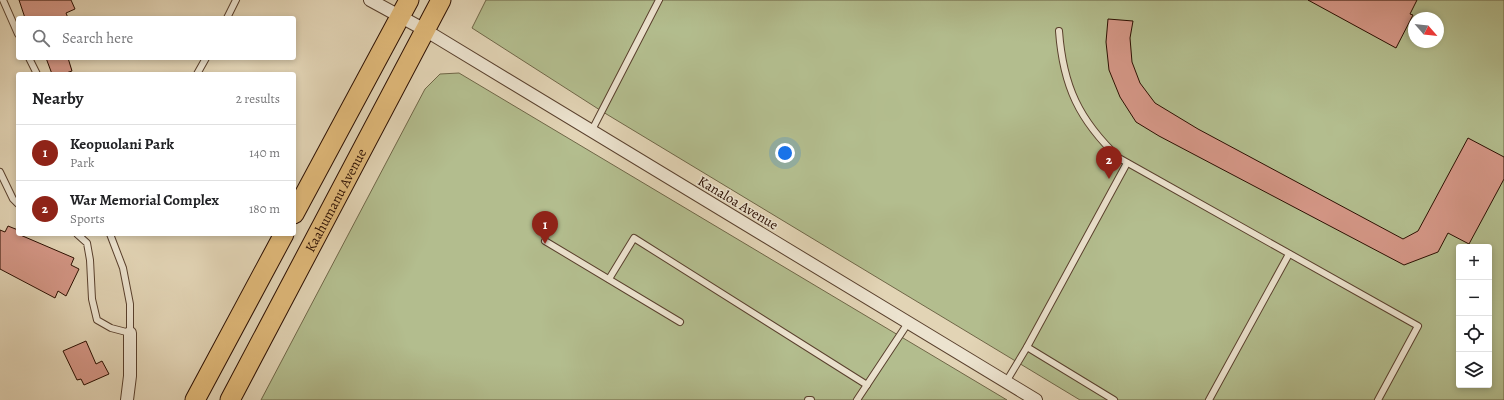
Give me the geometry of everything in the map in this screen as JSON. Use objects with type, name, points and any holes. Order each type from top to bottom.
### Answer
[{"type":"main road","name":"Kaahumanu Avenue","points":[[230,400],[440,0]]},
{"type":"main road","name":"Kaahumanu Avenue","points":[[296,210],[404,8]]},
{"type":"main road","points":[[195,400],[283,236]]},
{"type":"street","name":"Kanaloa Avenue","points":[[370,0],[404,8],[424,30],[1036,400]]},
{"type":"street","points":[[127,400],[130,376],[130,333]]},
{"type":"lane","points":[[2,0],[16,30]]},
{"type":"lane","points":[[228,16],[236,0]]},
{"type":"lane","points":[[591,132],[659,0]]},
{"type":"lane","points":[[1059,32],[1060,52],[1071,92],[1091,128],[1119,158],[1418,326],[1378,400]]},
{"type":"lane","points":[[31,60],[36,72]]},
{"type":"lane","points":[[198,72],[205,60]]},
{"type":"lane","points":[[1006,382],[1027,347],[1127,163]]},
{"type":"lane","points":[[0,172],[13,199],[16,202]]},
{"type":"lane","points":[[79,236],[87,243],[90,260],[92,299],[97,320],[111,328],[130,333],[130,304],[123,268],[111,236]]},
{"type":"lane","points":[[609,279],[634,238],[867,385]]},
{"type":"lane","points":[[545,241],[680,322]]},
{"type":"lane","points":[[1209,400],[1289,254]]},
{"type":"lane","points":[[857,400],[908,323]]},
{"type":"lane","points":[[1027,347],[1114,400]]},
{"type":"green space","points":[[486,0],[1504,0],[1504,400],[1080,400],[603,112],[472,28]]},
{"type":"green space","points":[[459,73],[1007,400],[261,400],[425,89],[440,74]]},
{"type":"building","points":[[19,0],[71,0],[75,9],[66,13],[67,16],[24,16]]},
{"type":"building","points":[[1308,0],[1417,0],[1411,12],[1408,12],[1408,25],[1396,48]]},
{"type":"building","points":[[1108,19],[1133,21],[1130,38],[1132,62],[1140,83],[1155,103],[1198,129],[1403,239],[1418,231],[1468,138],[1504,157],[1504,179],[1469,244],[1448,233],[1438,252],[1404,265],[1159,136],[1136,122],[1120,97],[1109,70],[1106,42]]},
{"type":"building","points":[[47,60],[69,60],[72,71],[51,72]]},
{"type":"building","points":[[8,226],[16,229],[16,236],[23,236],[74,258],[71,265],[79,269],[66,296],[58,291],[55,298],[0,269],[0,230],[5,232]]},
{"type":"building","points":[[86,341],[96,364],[102,361],[109,374],[84,385],[81,379],[77,380],[63,351]]},
{"type":"place","name":"War Memorial Complex","points":[[1109,179]]},
{"type":"place","name":"Keopuolani Park","points":[[545,244]]}]
